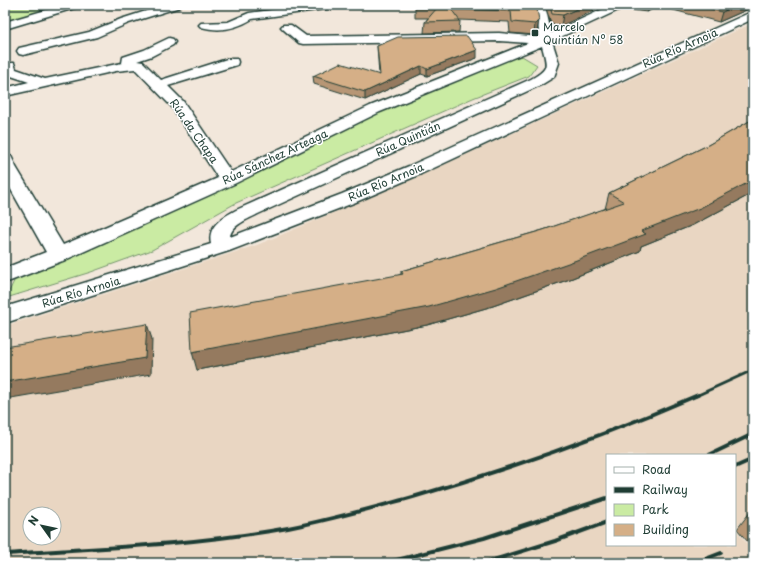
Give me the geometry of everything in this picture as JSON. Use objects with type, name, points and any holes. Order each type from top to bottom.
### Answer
[{"type":"street","points":[[5,26],[74,5]]},
{"type":"street","points":[[23,51],[93,35],[125,21],[176,5]]},
{"type":"street","points":[[205,25],[227,27],[238,24],[249,16],[332,5]]},
{"type":"street","name":"Rúa Sánchez Arteaga","points":[[5,276],[58,255],[228,180],[375,110],[546,40],[621,5]]},
{"type":"street","name":"Rúa Quintián","points":[[222,247],[220,235],[222,230],[235,219],[251,210],[536,82],[549,74],[553,63],[537,11]]},
{"type":"street","name":"Rúa Río Arnoia","points":[[5,315],[222,247],[349,198],[753,15]]},
{"type":"street","points":[[287,27],[303,40],[499,37],[532,41],[546,40]]},
{"type":"street","points":[[133,65],[128,60],[148,53],[169,42]]},
{"type":"street","name":"Rúa da Chapa","points":[[158,85],[232,62]]},
{"type":"street","points":[[5,92],[116,67],[133,65]]},
{"type":"street","name":"Rúa da Chapa","points":[[133,65],[158,85],[178,104],[228,180]]},
{"type":"street","points":[[9,66],[9,71],[44,83]]},
{"type":"street","points":[[5,160],[7,167],[58,255]]},
{"type":"shaded area","points":[[753,23],[753,515],[736,526],[736,454],[606,454],[606,546],[736,546],[736,530],[753,551],[753,563],[5,563],[5,326],[257,245],[411,180]]},
{"type":"green space","points":[[5,5],[64,5],[5,22]]},
{"type":"green space","points":[[522,56],[537,65],[529,76],[473,98],[236,203],[152,250],[91,272],[6,298],[15,279],[407,99],[503,61]]},
{"type":"building","points":[[415,5],[475,5],[537,9],[539,20],[535,24],[512,22],[511,11],[451,9],[460,21],[425,22],[437,8],[416,8]]},
{"type":"building","points":[[550,5],[586,5],[563,15],[552,14]]},
{"type":"building","points":[[696,5],[738,5],[722,12]]},
{"type":"building","points":[[467,36],[477,50],[427,69],[421,66],[365,92],[313,76],[340,63],[380,75],[377,46],[398,37]]},
{"type":"building","points":[[753,119],[753,180],[700,208],[641,231],[646,234],[496,288],[429,307],[192,352],[190,313],[403,274],[401,271],[543,230],[624,202],[609,193],[708,145]]},
{"type":"building","points":[[147,324],[145,358],[5,382],[5,347]]},
{"type":"railway","points":[[696,396],[753,370]]},
{"type":"railway","points":[[5,554],[111,548],[253,534],[351,514],[413,497],[522,463],[628,424],[698,395]]},
{"type":"railway","points":[[711,454],[753,434]]},
{"type":"railway","points":[[736,467],[753,459]]},
{"type":"railway","points":[[385,563],[484,538],[606,498]]},
{"type":"railway","points":[[484,563],[555,541],[606,522]]},
{"type":"railway","points":[[695,563],[721,553]]},
{"type":"place","name":"Marcelo Quintián Nº 58","points":[[535,33]]}]
